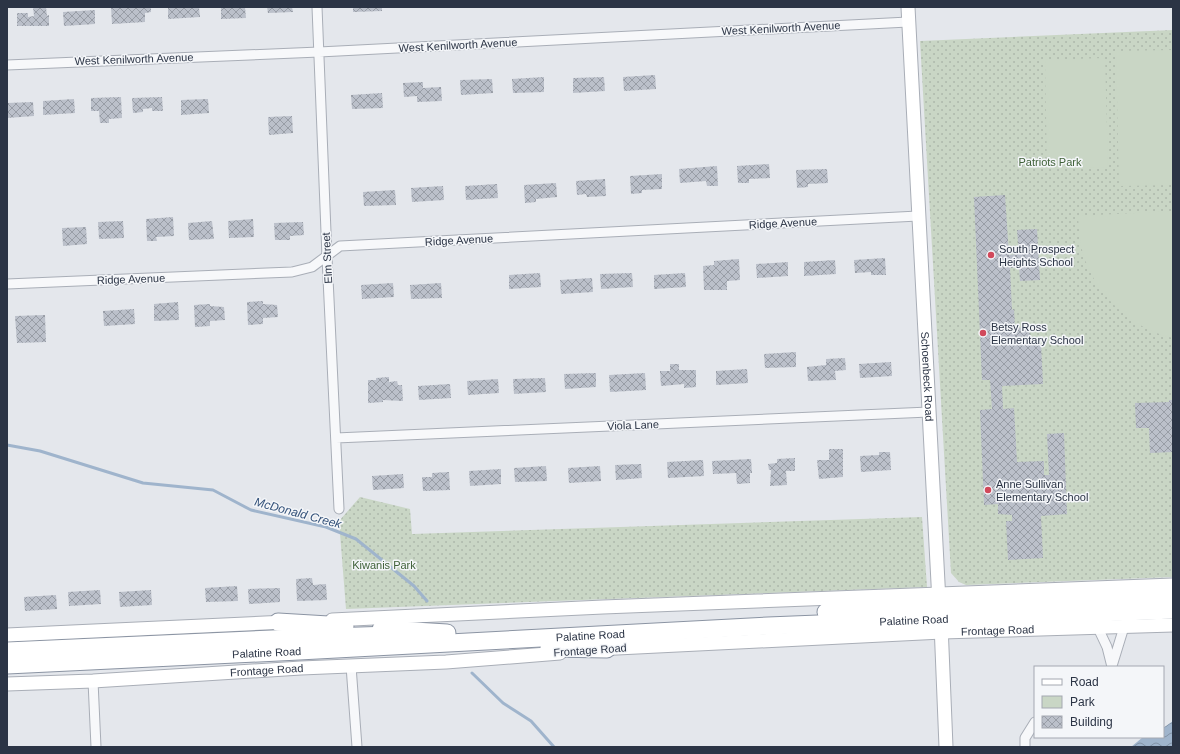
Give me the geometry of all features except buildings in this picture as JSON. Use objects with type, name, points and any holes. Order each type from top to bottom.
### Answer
[{"type":"highway","name":"Palatine Road","points":[[7,665],[403,646],[768,626],[1173,598]]},
{"type":"highway","name":"Palatine Road","points":[[7,651],[286,638],[940,613],[1173,610]]},
{"type":"highway","points":[[278,622],[447,633]]},
{"type":"highway","points":[[403,646],[607,649]]},
{"type":"street","name":"Elm Street","points":[[317,7],[339,509]]},
{"type":"street","name":"Schoenbeck Road","points":[[908,7],[946,747]]},
{"type":"street","name":"West Kenilworth Avenue","points":[[7,65],[319,52],[908,22]]},
{"type":"street","name":"Ridge Avenue","points":[[7,284],[292,272],[312,267],[340,246],[918,216]]},
{"type":"street","name":"Viola Lane","points":[[336,438],[929,412]]},
{"type":"street","name":"Frontage Road","points":[[7,684],[93,681],[446,662],[607,649],[940,613],[1173,585]]},
{"type":"street","name":"Frontage Road","points":[[7,634],[604,607],[940,613],[1098,628],[1173,625]]},
{"type":"street","points":[[1112,666],[1124,627]]},
{"type":"street","points":[[1098,628],[1107,647],[1112,666]]},
{"type":"street","points":[[351,666],[357,747]]},
{"type":"street","points":[[93,681],[96,747]]},
{"type":"street","points":[[1025,747],[1025,738],[1034,724]]},
{"type":"green space","name":"Patriots Park","points":[[1173,30],[1173,577],[966,585],[959,582],[951,573],[920,41]]},
{"type":"green space","points":[[1173,50],[1173,185],[1119,186],[1116,51]]},
{"type":"green space","points":[[1105,58],[1108,167],[1047,168],[1045,60]]},
{"type":"green space","points":[[1173,211],[1173,338],[1142,326],[1128,317],[1104,294],[1087,265],[1082,250],[1078,216]]},
{"type":"green space","name":"Kiwanis Park","points":[[360,497],[410,509],[412,534],[922,517],[927,587],[346,609],[339,521]]},
{"type":"water","points":[[1173,721],[1173,747],[1131,747],[1142,738],[1164,738],[1164,727]]},
{"type":"waterway","name":"McDonald Creek","points":[[7,445],[40,451],[143,483],[213,490],[251,510],[326,527],[356,539],[414,586],[427,601]]},
{"type":"waterway","name":"McDonald Creek","points":[[472,673],[503,703],[531,721],[554,747]]},
{"type":"place","name":"South Prospect Heights School","points":[[991,255]]},
{"type":"place","name":"Betsy Ross Elementary School","points":[[983,333]]},
{"type":"place","name":"Anne Sullivan Elementary School","points":[[988,490]]}]
